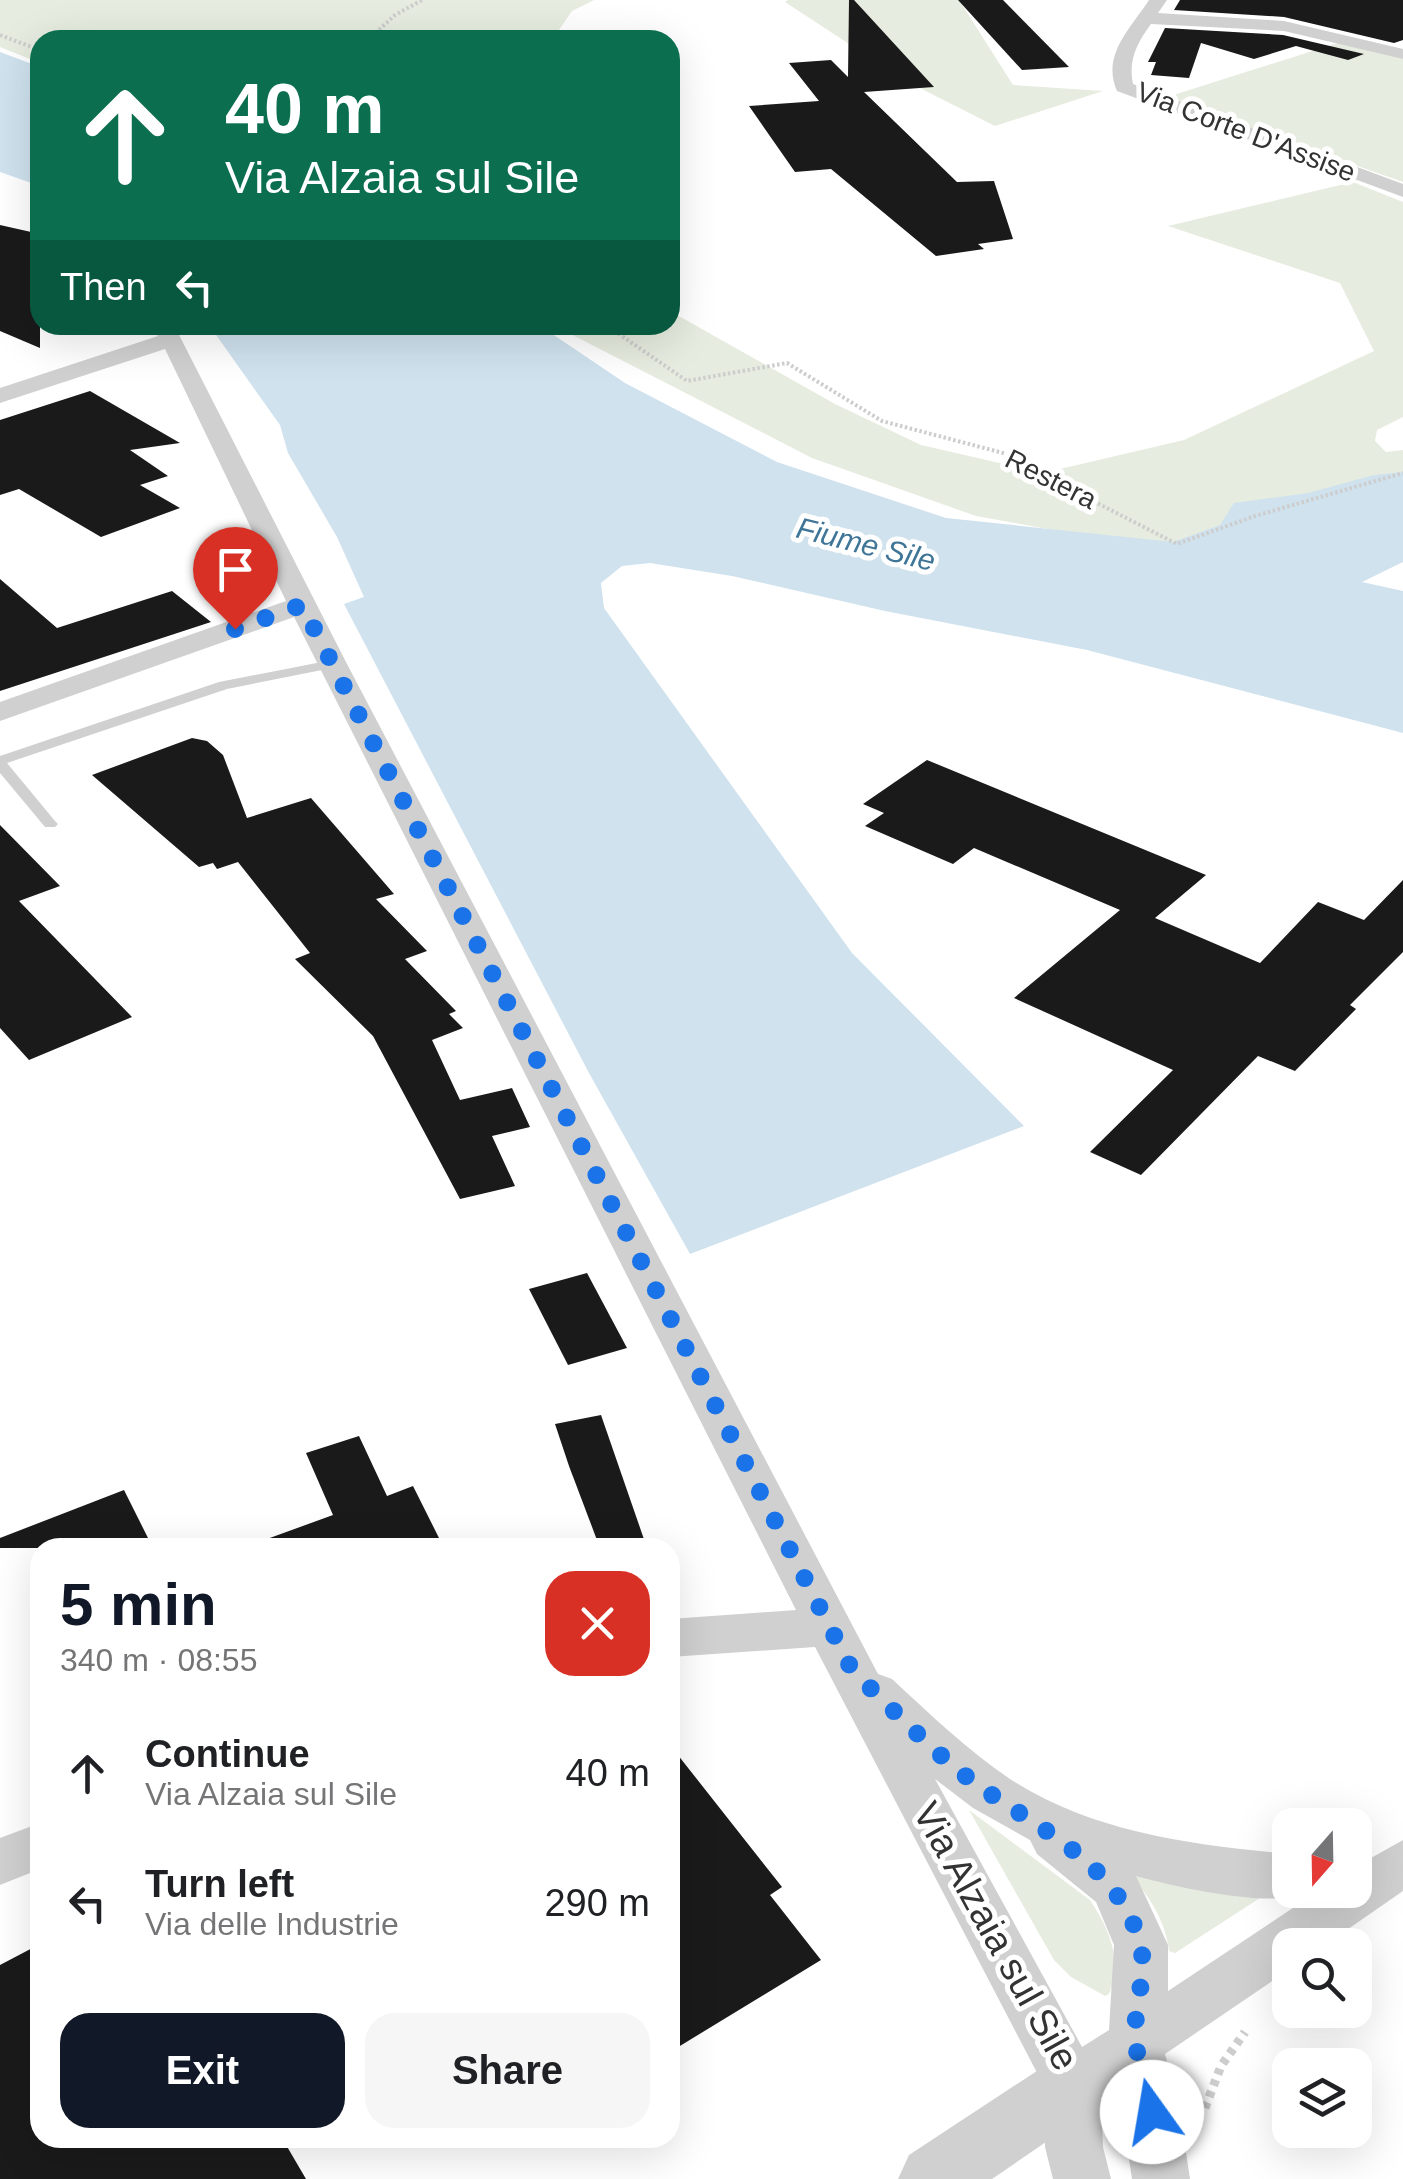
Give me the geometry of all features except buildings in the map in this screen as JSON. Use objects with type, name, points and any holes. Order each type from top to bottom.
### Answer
[{"type":"street","points":[[1152,9],[1284,26],[1403,54]]},
{"type":"street","name":"Via Corte D'Assise","points":[[1152,9],[1124,50],[1118,66],[1124,87],[1403,191]]},
{"type":"street","name":"Via Alzaia sul Sile","points":[[0,396],[159,335]]},
{"type":"street","name":"Via Alzaia sul Sile","points":[[168,335],[332,664],[840,1649],[1073,2085],[1382,1870]]},
{"type":"street","points":[[0,712],[302,605]]},
{"type":"street","points":[[680,1639],[840,1649]]},
{"type":"street","name":"Via Alzaia sul Sile","points":[[840,1649],[954,1767],[1012,1807],[1080,1836],[1155,1858],[1272,1875]]},
{"type":"street","points":[[1012,1807],[1088,1862],[1114,1886],[1130,1913],[1141,1945],[1142,1978],[1135,2043],[1152,2112],[1161,2179]]},
{"type":"street","points":[[0,1862],[30,1850]]},
{"type":"street","points":[[933,2179],[1073,2085]]},
{"type":"street","points":[[1073,2085],[1074,2148],[1082,2179]]},
{"type":"lane","points":[[50,824],[0,762],[224,685],[332,664]]},
{"type":"path","points":[[378,30],[395,14],[422,0]]},
{"type":"path","points":[[0,35],[30,46]]},
{"type":"path","name":"Restera","points":[[621,335],[688,381],[787,363],[882,421],[1028,462],[1177,544],[1255,516],[1403,474]]},
{"type":"path","points":[[1203,2119],[1209,2091],[1222,2066],[1253,2025]]},
{"type":"shaded area","points":[[0,0],[594,0],[572,11],[559,30],[30,30],[30,59],[0,47]]},
{"type":"shaded area","points":[[959,0],[1013,85],[1103,91],[995,126],[904,80],[785,2]]},
{"type":"shaded area","points":[[1341,42],[1403,59],[1403,182],[1164,98]]},
{"type":"shaded area","points":[[1353,182],[1403,202],[1403,417],[1377,430],[1375,441],[1386,452],[1403,450],[1403,491],[1248,556],[1087,536],[976,516],[812,458],[572,335],[680,335],[680,317],[835,404],[921,445],[1043,473],[1184,440],[1374,351],[1340,283],[1168,226]]},
{"type":"shaded area","points":[[969,1810],[1090,1900],[1112,1945],[1115,1969],[1109,1994],[1105,1996],[1071,1977],[1054,1960]]},
{"type":"shaded area","points":[[1124,1868],[1263,1896],[1175,1953],[1169,1951],[1153,1906]]},
{"type":"water","points":[[0,52],[30,63],[30,182],[0,172]]},
{"type":"water","name":"Fiume Sile","points":[[216,335],[554,335],[625,383],[777,462],[946,518],[1173,542],[1220,525],[1234,503],[1308,493],[1374,475],[1403,472],[1403,562],[1362,582],[1403,591],[1403,733],[1087,650],[885,611],[732,576],[650,563],[622,566],[601,583],[604,608],[852,953],[1024,1126],[690,1254],[589,1073],[344,604],[364,597],[337,537],[288,453],[280,425]]},
{"type":"route","points":[[235,629],[302,605],[852,1670],[954,1767],[1088,1862],[1114,1886],[1130,1913],[1141,1945],[1142,1978],[1135,2043],[1152,2112]]}]
